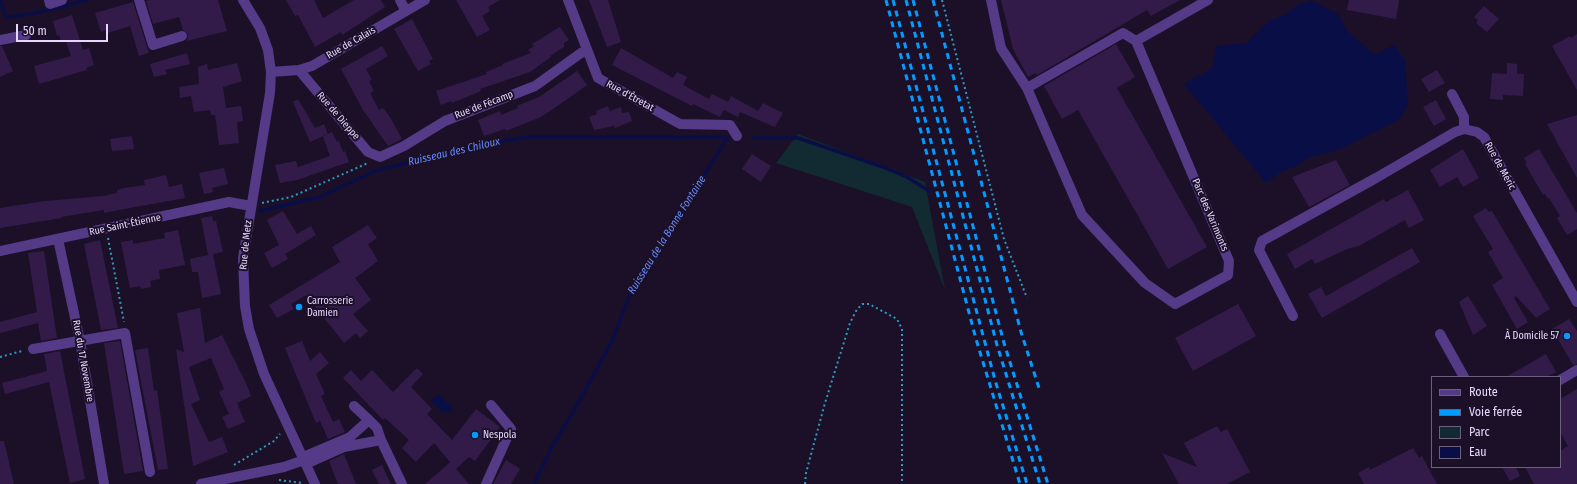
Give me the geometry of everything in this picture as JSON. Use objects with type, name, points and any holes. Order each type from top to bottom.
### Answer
[{"type":"street","points":[[49,0],[50,4],[62,0]]},
{"type":"street","points":[[139,0],[153,45],[182,36]]},
{"type":"street","name":"Rue de Metz","points":[[243,0],[260,28],[268,50],[271,72],[266,120],[243,258],[245,306],[257,354],[315,484]]},
{"type":"street","points":[[400,0],[406,11]]},
{"type":"street","name":"Rue de Calais","points":[[271,72],[298,70],[312,66],[425,0]]},
{"type":"street","name":"Rue d'Étretat","points":[[568,0],[586,51],[598,78],[680,124],[730,125],[737,136]]},
{"type":"street","points":[[991,0],[1001,48],[1027,88],[1123,33],[1136,41],[1208,0]]},
{"type":"street","points":[[0,40],[26,35]]},
{"type":"street","name":"Parc des Varimonts","points":[[1027,88],[1082,215],[1145,283],[1174,304],[1228,275],[1229,261],[1136,41]]},
{"type":"street","name":"Rue de Fécamp","points":[[380,157],[404,146],[445,121],[535,86],[586,51]]},
{"type":"street","name":"Rue de Dieppe","points":[[298,70],[368,152],[380,157]]},
{"type":"street","points":[[1293,316],[1259,250],[1262,240],[1376,178],[1455,132],[1464,130],[1464,117],[1452,94]]},
{"type":"street","name":"Rue de Méric","points":[[1464,130],[1477,132],[1484,137],[1577,302]]},
{"type":"street","name":"Rue Saint-Étienne","points":[[0,251],[58,240],[229,202],[251,206]]},
{"type":"street","name":"Rue du 17 Novembre","points":[[58,240],[80,341],[104,484]]},
{"type":"street","points":[[33,349],[126,333],[150,472]]},
{"type":"street","points":[[1440,334],[1463,376]]},
{"type":"street","points":[[1561,379],[1577,370]]},
{"type":"street","points":[[486,484],[511,429],[490,405]]},
{"type":"street","points":[[354,406],[377,428],[381,440],[402,484]]},
{"type":"street","points":[[201,484],[297,464],[350,437],[369,420]]},
{"type":"street","points":[[304,460],[344,447],[381,440]]},
{"type":"path","points":[[942,0],[1004,239],[1027,298]]},
{"type":"path","points":[[251,206],[291,198],[380,157]]},
{"type":"path","points":[[107,229],[126,333]]},
{"type":"path","points":[[805,484],[806,473],[825,403],[848,330],[856,311],[862,304],[869,304],[897,319],[902,329],[902,484]]},
{"type":"path","points":[[0,357],[33,349]]},
{"type":"path","points":[[225,479],[234,466],[274,441],[288,425]]},
{"type":"path","points":[[268,471],[270,479],[304,483]]},
{"type":"green space","points":[[798,134],[925,182],[945,290],[912,207],[776,163]]},
{"type":"water","points":[[1311,0],[1338,14],[1347,31],[1375,55],[1394,45],[1405,60],[1408,105],[1399,120],[1341,149],[1308,158],[1296,167],[1284,170],[1266,183],[1184,84],[1212,68],[1217,46],[1246,43],[1269,21],[1285,15],[1296,6]]},
{"type":"water","points":[[438,394],[454,409],[450,412],[443,413],[431,401]]},
{"type":"building","points":[[218,0],[227,31],[187,41],[188,34],[183,30],[179,17],[153,24],[146,1]]},
{"type":"building","points":[[286,0],[314,0],[323,18],[354,0],[381,0],[385,7],[342,35],[341,32],[315,47],[298,15],[295,16]]},
{"type":"building","points":[[456,0],[500,0],[488,7],[490,11],[482,16],[490,30],[477,37]]},
{"type":"building","points":[[589,0],[608,0],[621,42],[607,47]]},
{"type":"building","points":[[1001,0],[1180,0],[1151,16],[1147,10],[1037,75],[1036,73],[1028,77],[1013,49]]},
{"type":"building","points":[[1349,0],[1399,0],[1396,19],[1347,10]]},
{"type":"building","points":[[133,2],[149,53],[139,56],[130,26],[108,33],[107,30],[101,32],[95,13]]},
{"type":"building","points":[[1484,6],[1499,19],[1487,32],[1476,23],[1478,20],[1474,17]]},
{"type":"building","points":[[72,15],[83,50],[89,48],[94,65],[86,68],[87,70],[39,84],[34,66],[71,56],[66,42],[61,41],[59,35],[57,36],[53,21]]},
{"type":"building","points":[[412,19],[433,59],[429,61],[431,64],[418,71],[394,29]]},
{"type":"building","points":[[560,27],[569,40],[564,43],[564,47],[530,72],[480,89],[481,91],[452,103],[451,101],[441,105],[436,91],[487,74],[486,72],[503,65],[502,64],[531,53],[528,50],[534,46],[532,44]]},
{"type":"building","points":[[1577,34],[1577,90],[1552,46],[1570,36],[1571,38]]},
{"type":"building","points":[[1116,44],[1135,77],[1117,88],[1207,247],[1168,269],[1078,110],[1062,119],[1044,86]]},
{"type":"building","points":[[0,46],[2,46],[13,71],[0,77]]},
{"type":"building","points":[[382,46],[388,56],[366,69],[372,80],[369,81],[374,91],[370,93],[379,110],[383,108],[390,117],[402,139],[388,146],[363,110],[341,69]]},
{"type":"building","points":[[621,48],[673,78],[677,72],[687,77],[683,85],[709,99],[712,94],[728,102],[731,96],[758,111],[763,103],[783,113],[775,127],[740,112],[738,117],[724,110],[720,117],[693,104],[692,106],[612,65]]},
{"type":"building","points":[[187,53],[190,64],[165,70],[167,74],[154,77],[150,64]]},
{"type":"building","points":[[237,63],[242,81],[223,87],[226,108],[241,106],[243,121],[237,122],[239,143],[219,145],[215,115],[211,115],[210,110],[194,112],[191,96],[180,98],[179,87],[199,84],[198,67],[207,64],[208,70]]},
{"type":"building","points":[[1507,63],[1517,64],[1517,74],[1524,74],[1523,96],[1503,95],[1503,100],[1490,99],[1492,73],[1507,74]]},
{"type":"building","points":[[1437,70],[1445,83],[1429,92],[1421,79]]},
{"type":"building","points":[[577,71],[587,85],[569,98],[541,117],[506,131],[505,129],[484,136],[478,120],[500,111],[501,115],[518,108],[517,106],[539,97]]},
{"type":"building","points":[[298,99],[315,128],[324,124],[328,134],[310,142],[293,102]]},
{"type":"building","points":[[1436,100],[1446,119],[1434,126],[1423,107]]},
{"type":"building","points":[[608,106],[610,111],[621,107],[622,113],[629,112],[632,121],[615,128],[614,126],[594,130],[589,117],[597,114],[596,111]]},
{"type":"building","points":[[1577,115],[1577,178],[1547,124]]},
{"type":"building","points":[[332,132],[337,142],[339,141],[343,152],[345,151],[349,162],[297,180],[280,183],[275,165],[296,161],[298,167],[330,156],[323,136]]},
{"type":"building","points":[[132,136],[134,149],[112,151],[110,139]]},
{"type":"building","points":[[1463,149],[1479,178],[1463,187],[1457,177],[1440,187],[1430,170]]},
{"type":"building","points":[[1539,149],[1577,213],[1577,229],[1567,235],[1557,218],[1560,216],[1549,198],[1548,199],[1545,194],[1543,195],[1525,164],[1527,163],[1524,158]]},
{"type":"building","points":[[752,154],[771,166],[761,182],[742,169]]},
{"type":"building","points":[[1336,160],[1350,185],[1309,207],[1292,177]]},
{"type":"building","points":[[224,168],[228,184],[212,188],[213,192],[204,194],[199,173]]},
{"type":"building","points":[[166,175],[169,187],[182,184],[185,198],[104,213],[104,210],[0,228],[0,208],[45,201],[103,196],[117,193],[117,190],[124,188],[145,185],[144,180]]},
{"type":"building","points":[[1408,190],[1424,220],[1409,228],[1405,220],[1359,246],[1347,249],[1315,264],[1312,259],[1295,269],[1287,254],[1384,199],[1386,202]]},
{"type":"building","points":[[1486,208],[1489,212],[1492,211],[1550,309],[1536,318],[1516,296],[1514,298],[1528,322],[1517,329],[1492,285],[1503,278],[1488,252],[1493,249],[1473,216]]},
{"type":"building","points":[[283,211],[297,234],[311,226],[316,235],[285,254],[288,259],[272,268],[264,253],[279,245],[267,220]]},
{"type":"building","points":[[212,216],[213,221],[216,221],[223,252],[213,254],[221,294],[202,298],[198,272],[192,272],[190,259],[208,255],[201,218]]},
{"type":"building","points":[[368,225],[377,238],[368,244],[378,261],[355,278],[371,300],[353,314],[368,331],[360,338],[356,333],[344,343],[306,295],[291,304],[294,309],[277,318],[269,305],[340,262],[332,247]]},
{"type":"building","points":[[178,230],[185,265],[159,270],[160,279],[150,281],[151,287],[141,289],[140,286],[130,288],[121,242],[133,240],[133,244],[165,238],[164,233]]},
{"type":"building","points":[[100,240],[118,328],[101,330],[84,244]]},
{"type":"building","points":[[1412,248],[1420,262],[1322,318],[1308,294],[1321,287],[1326,296]]},
{"type":"building","points":[[44,251],[57,338],[41,341],[38,323],[0,333],[0,322],[37,312],[28,253]]},
{"type":"building","points":[[1468,296],[1487,326],[1473,335],[1459,302]]},
{"type":"building","points":[[1238,304],[1256,336],[1193,371],[1175,338]]},
{"type":"building","points":[[200,308],[205,343],[222,335],[251,396],[237,403],[245,422],[228,429],[222,417],[229,414],[219,392],[224,389],[211,358],[189,367],[200,400],[191,404],[209,442],[222,437],[228,452],[193,466],[176,349],[184,352],[177,313]]},
{"type":"building","name":"À Domicile 57","points":[[1569,319],[1577,331],[1577,364],[1573,365],[1552,329]]},
{"type":"building","points":[[120,341],[143,471],[124,474],[104,343]]},
{"type":"building","points":[[302,341],[310,361],[320,352],[329,363],[316,374],[325,394],[321,396],[333,422],[339,419],[345,432],[328,439],[320,421],[316,423],[285,348]]},
{"type":"building","points":[[148,348],[154,391],[157,390],[168,469],[158,470],[135,350]]},
{"type":"building","points":[[60,351],[85,479],[70,483],[49,382],[5,394],[2,383],[47,371],[44,354]]},
{"type":"building","points":[[1546,354],[1556,372],[1548,376],[1508,376]]},
{"type":"building","points":[[417,368],[423,374],[411,387],[432,409],[427,414],[452,440],[476,409],[500,427],[475,461],[469,457],[456,469],[434,443],[416,462],[402,448],[409,440],[385,418],[383,420],[343,378],[351,370],[361,381],[372,370],[393,392]]},
{"type":"building","points":[[1577,389],[1577,484],[1534,484],[1526,468],[1561,468],[1561,450],[1568,446],[1561,434],[1561,398]]},
{"type":"building","points":[[1217,426],[1221,432],[1227,429],[1250,472],[1227,484],[1179,484],[1162,453],[1197,467],[1184,443]]},
{"type":"building","points":[[0,441],[4,441],[14,484],[0,484]]},
{"type":"building","points":[[1413,448],[1419,458],[1422,456],[1437,484],[1364,484],[1358,473],[1369,467],[1370,470]]},
{"type":"building","points":[[344,454],[356,484],[338,484],[336,479],[329,461]]},
{"type":"building","points":[[506,460],[520,469],[511,484],[493,484]]},
{"type":"building","points":[[450,462],[469,484],[425,484],[446,466]]},
{"type":"building","points":[[382,465],[391,484],[379,484],[372,470]]},
{"type":"building","points":[[1503,468],[1516,468],[1520,476],[1510,481]]},
{"type":"waterway","name":"Ruisseau des Chiloux","points":[[0,0],[6,17],[31,14],[88,0]]},
{"type":"waterway","name":"Ruisseau des Chiloux","points":[[260,211],[320,197],[375,171],[476,145],[528,137],[728,137]]},
{"type":"waterway","name":"Ruisseau de la Bonne Fontaine","points":[[534,484],[552,447],[580,400],[613,339],[632,289],[728,137]]},
{"type":"waterway","name":"Ruisseau de la Bonne Fontaine","points":[[754,138],[798,138],[883,167],[907,177],[929,191]]},
{"type":"railway","points":[[886,0],[976,339],[1020,484]]},
{"type":"railway","points":[[893,0],[995,380],[1027,484]]},
{"type":"railway","points":[[906,0],[997,345],[1040,484]]},
{"type":"railway","points":[[913,0],[1004,343],[1048,484]]},
{"type":"railway","points":[[933,0],[1021,332],[1039,388]]},
{"type":"place","name":"Carrosserie Damien","points":[[299,307]]},
{"type":"place","name":"À Domicile 57","points":[[1567,336]]},
{"type":"place","name":"Nespola","points":[[475,435]]}]
